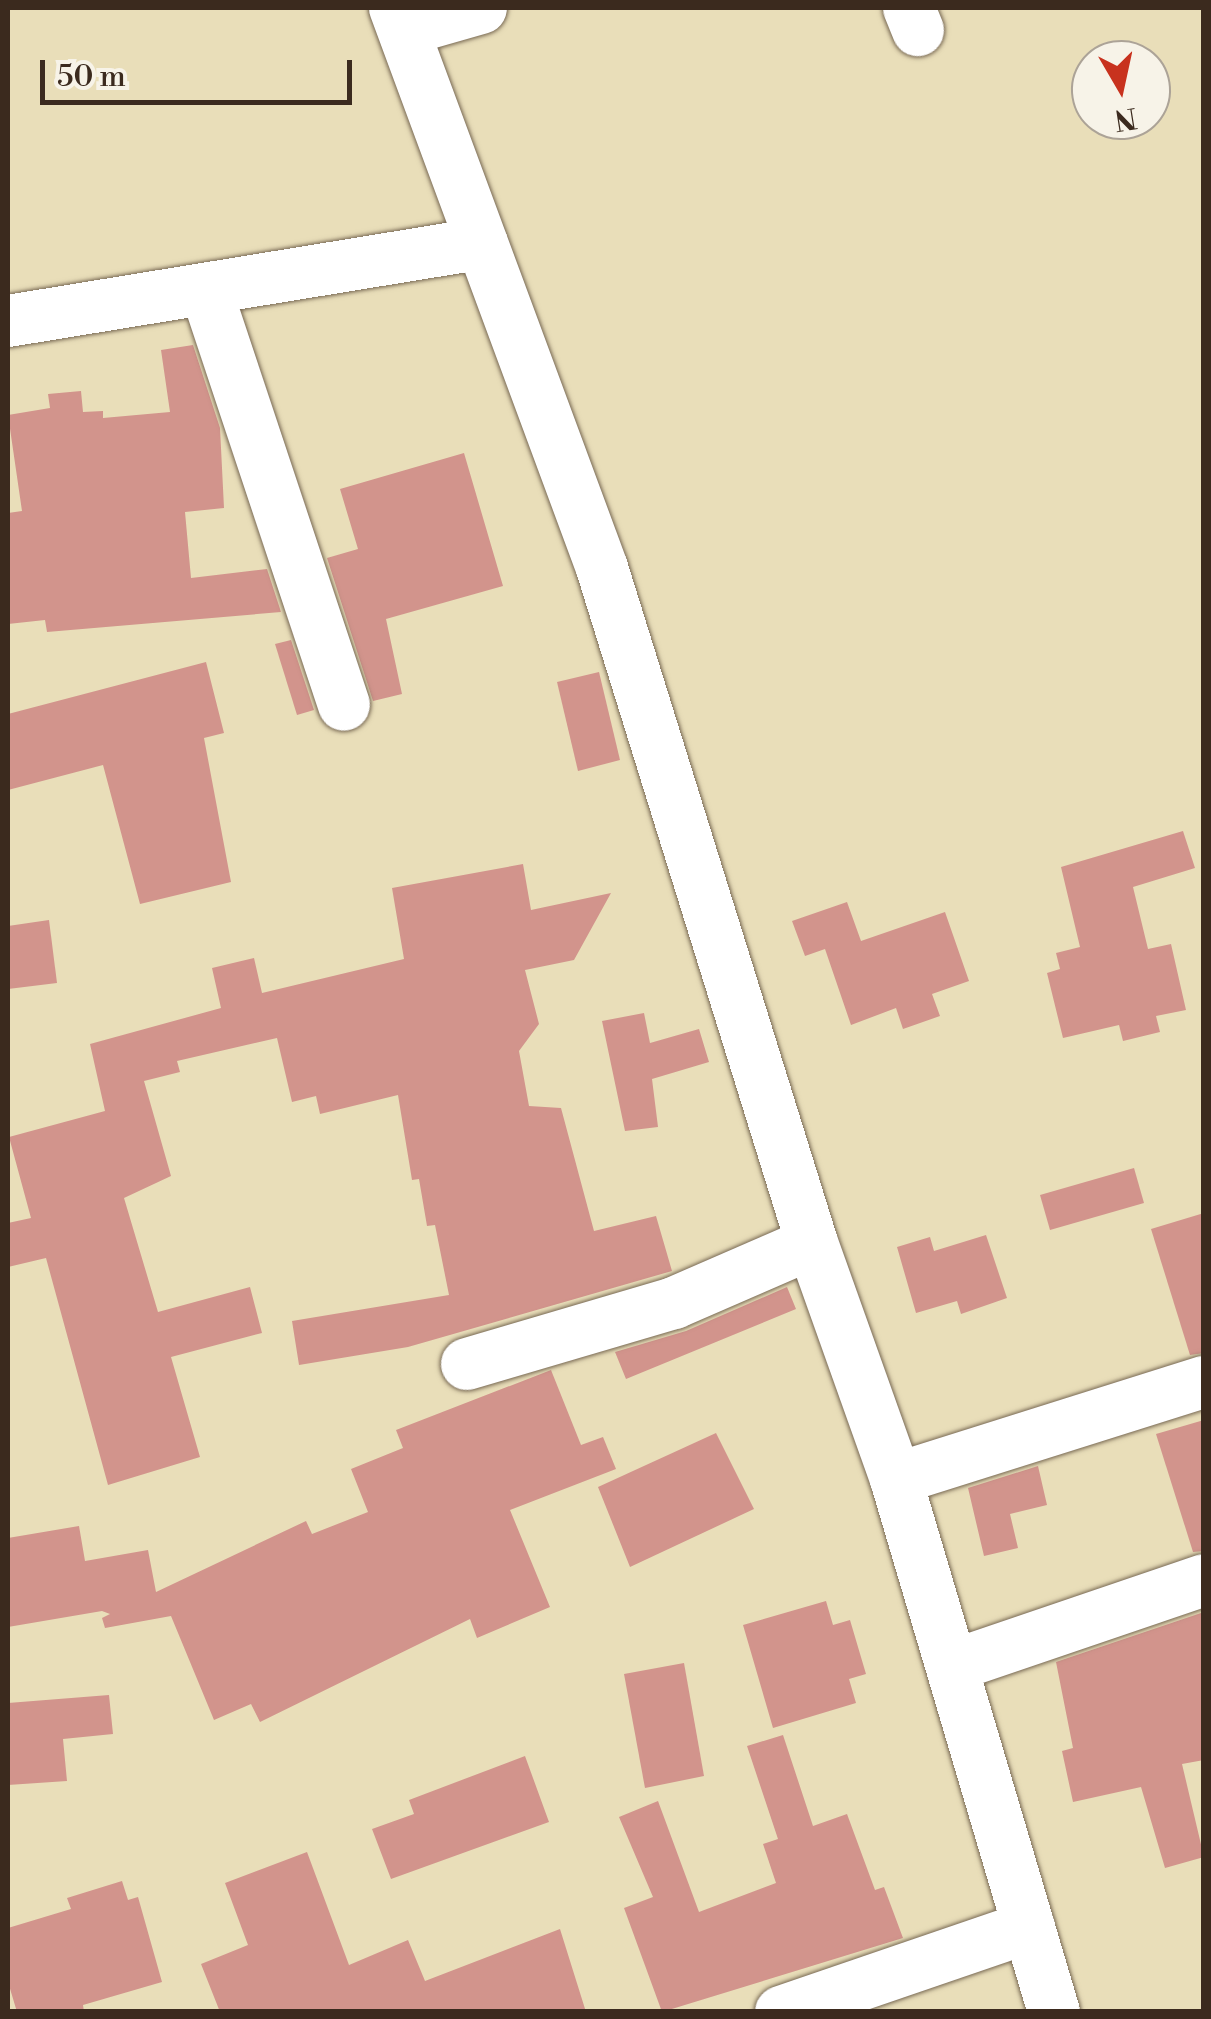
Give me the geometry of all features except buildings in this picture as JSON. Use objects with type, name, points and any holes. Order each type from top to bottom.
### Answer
[{"type":"street","points":[[480,8],[400,19],[602,568],[812,1244],[896,1479],[1054,2012]]},
{"type":"street","points":[[8,321],[482,242]]},
{"type":"street","points":[[206,290],[344,706]]},
{"type":"street","points":[[467,1364],[674,1303],[812,1244]]},
{"type":"street","points":[[896,1479],[1204,1382]]},
{"type":"street","points":[[952,1666],[1204,1580]]},
{"type":"street","points":[[780,2012],[1029,1927]]}]
